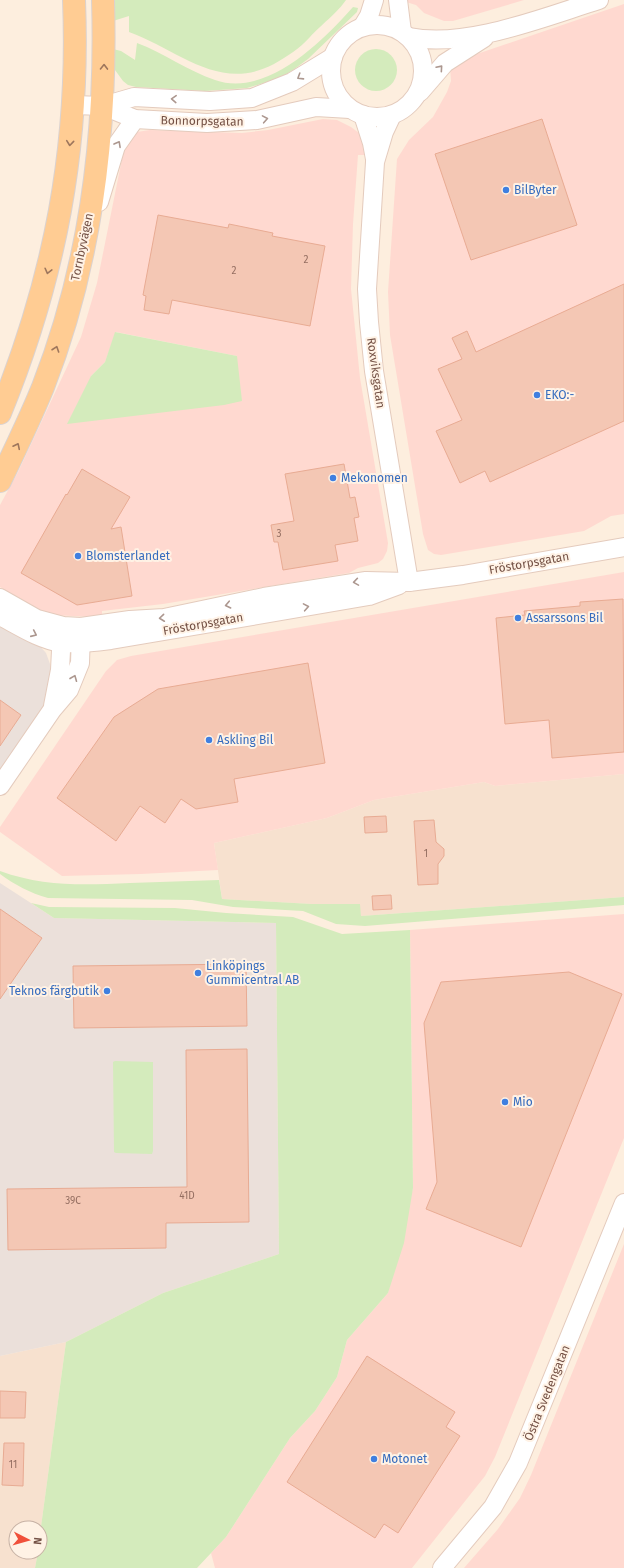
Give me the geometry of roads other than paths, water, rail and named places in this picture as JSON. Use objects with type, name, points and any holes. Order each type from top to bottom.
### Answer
[{"type":"main road","points":[[0,413],[32,330],[48,272],[66,178],[74,105],[76,45],[74,0]]},
{"type":"main road","name":"Tornbyvägen","points":[[0,481],[23,434],[43,386],[62,329],[80,260],[98,161],[103,106],[103,0]]},
{"type":"street","points":[[363,26],[369,16],[374,0]]},
{"type":"street","points":[[398,0],[405,35],[419,52],[422,62],[423,74],[415,97]]},
{"type":"street","points":[[497,31],[445,63],[403,109],[392,115],[376,117],[357,112],[337,96],[330,68],[333,56],[341,42],[352,32],[363,26],[375,24],[387,26],[405,35],[437,41],[497,31],[599,0]]},
{"type":"street","name":"Bonnorpsgatan","points":[[74,105],[103,106],[134,97],[210,101],[252,98],[292,82],[333,56]]},
{"type":"street","name":"Bonnorpsgatan","points":[[103,106],[135,119],[232,123],[281,116],[316,107],[357,112]]},
{"type":"street","name":"Roxviksgatan","points":[[357,112],[372,143],[375,162],[368,282],[368,322],[374,371],[409,582]]},
{"type":"street","name":"Roxviksgatan","points":[[375,162],[384,132],[392,115]]},
{"type":"street","points":[[80,260],[116,146],[135,119]]},
{"type":"street","name":"Fröstorpsgatan","points":[[0,616],[39,636],[62,634],[81,635],[111,640],[368,596],[409,582],[463,575],[624,547]]},
{"type":"street","name":"Fröstorpsgatan","points":[[0,598],[62,634]]},
{"type":"street","points":[[52,710],[58,691],[62,634]]},
{"type":"street","points":[[0,786],[52,710],[69,690],[80,664],[81,635]]},
{"type":"street","name":"Östra Svedengatan","points":[[442,1568],[493,1507],[513,1474],[624,1203]]},
{"type":"place","name":"BilByter","points":[[506,190]]},
{"type":"place","name":"EKO:-","points":[[537,395]]},
{"type":"place","name":"Mekonomen","points":[[333,478]]},
{"type":"place","name":"Blomsterlandet","points":[[78,556]]},
{"type":"place","name":"Assarssons Bil","points":[[518,618]]},
{"type":"place","name":"Askling Bil","points":[[209,740]]},
{"type":"place","name":"Linköpings Gummicentral AB","points":[[198,973]]},
{"type":"place","name":"Teknos färgbutik","points":[[107,991]]},
{"type":"place","name":"Mio","points":[[505,1102]]},
{"type":"place","name":"Motonet","points":[[374,1459]]}]
